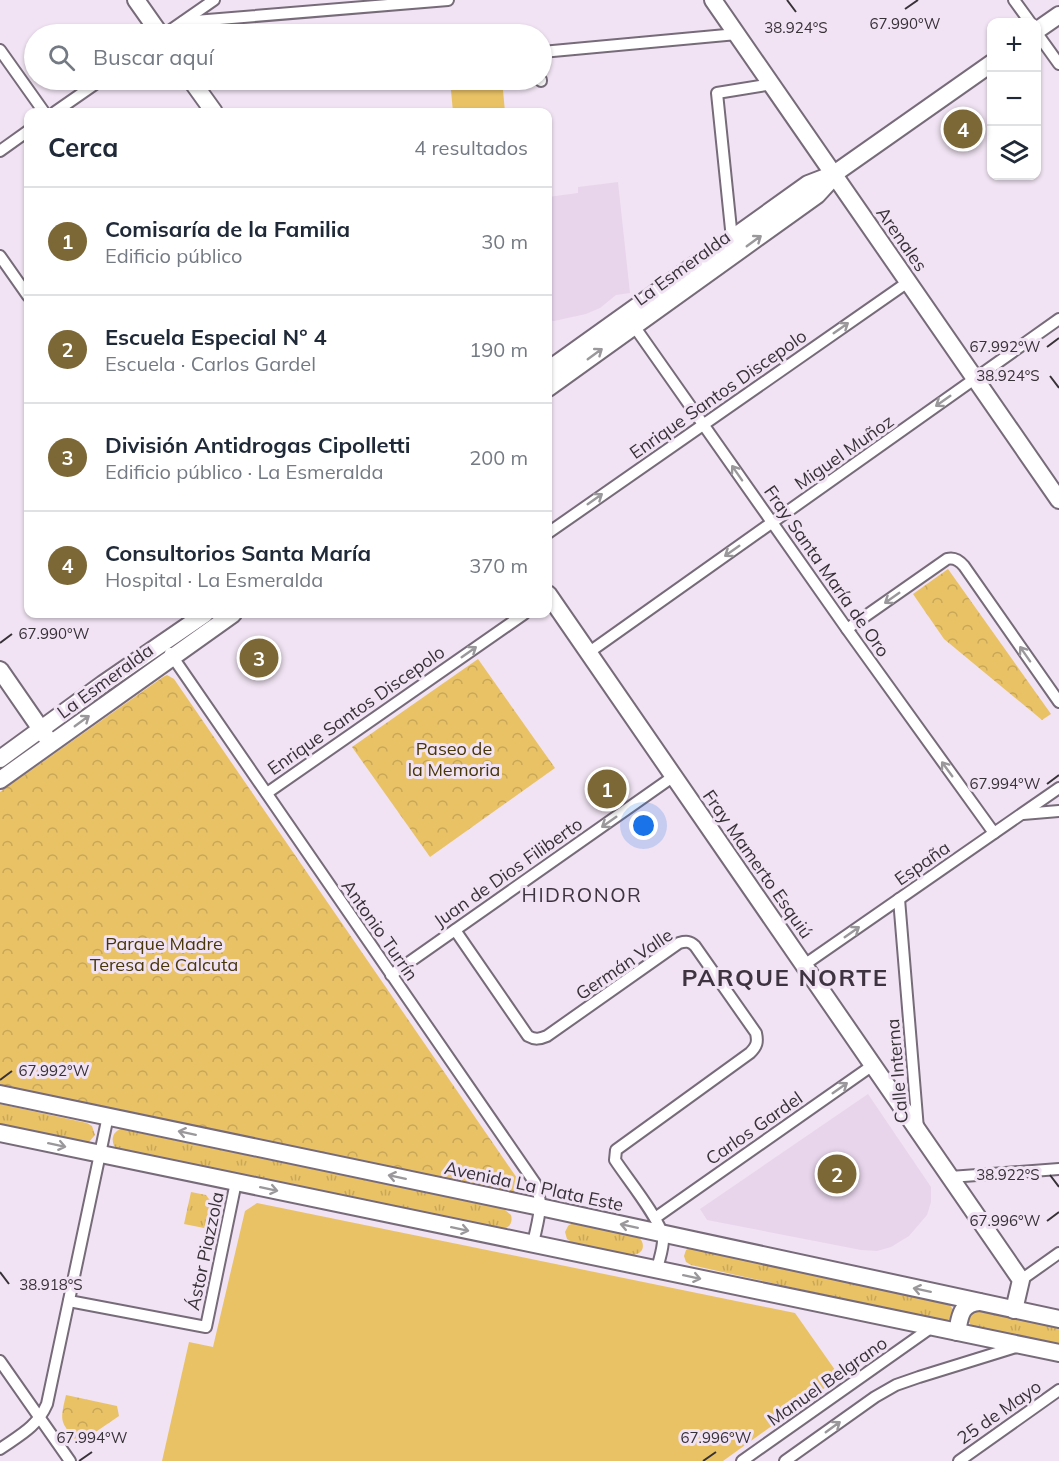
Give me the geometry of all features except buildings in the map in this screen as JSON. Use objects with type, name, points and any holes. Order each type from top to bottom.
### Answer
[{"type":"main road","points":[[136,0],[153,24]]},
{"type":"main road","name":"Arenales","points":[[713,0],[1059,500]]},
{"type":"main road","points":[[1041,28],[1059,15]]},
{"type":"main road","name":"La Esmeralda","points":[[552,367],[808,184],[834,174],[987,67]]},
{"type":"main road","points":[[198,90],[211,108]]},
{"type":"main road","name":"La Esmeralda","points":[[552,385],[817,195],[834,174]]},
{"type":"main road","name":"Fray Mamerto Esquiú","points":[[552,602],[1021,1280]]},
{"type":"main road","name":"La Esmeralda","points":[[168,650],[201,618]]},
{"type":"main road","name":"La Esmeralda","points":[[0,780],[47,736],[168,650],[225,618]]},
{"type":"main road","points":[[0,670],[47,736]]},
{"type":"main road","name":"La Esmeralda","points":[[0,759],[47,736]]},
{"type":"main road","name":"Avenida La Plata Este","points":[[0,1094],[1059,1319]]},
{"type":"main road","points":[[0,1133],[1059,1353]]},
{"type":"main road","points":[[1014,1310],[1021,1280]]},
{"type":"main road","points":[[957,1332],[964,1308],[979,1302]]},
{"type":"street","points":[[180,24],[214,0]]},
{"type":"street","points":[[183,22],[448,0]]},
{"type":"street","points":[[1014,0],[1027,18]]},
{"type":"street","points":[[552,51],[737,34]]},
{"type":"street","points":[[1041,38],[1059,64]]},
{"type":"street","points":[[0,50],[24,84]]},
{"type":"street","points":[[732,239],[717,93],[772,84]]},
{"type":"street","points":[[28,90],[41,108]]},
{"type":"street","points":[[61,108],[87,90]]},
{"type":"street","points":[[0,151],[24,134]]},
{"type":"street","points":[[0,256],[24,290]]},
{"type":"street","name":"Enrique Santos Discepolo","points":[[552,530],[908,282]]},
{"type":"street","name":"Miguel Muñoz","points":[[588,653],[1059,319]]},
{"type":"street","name":"Fray Santa María de Oro","points":[[634,326],[994,833]]},
{"type":"street","points":[[847,629],[947,560],[956,559],[964,566],[1059,702]]},
{"type":"street","name":"Enrique Santos Discepolo","points":[[267,793],[518,618]]},
{"type":"street","name":"Antonio Turrín","points":[[168,650],[535,1184],[540,1198],[540,1207],[533,1244]]},
{"type":"street","name":"Juan de Dios Filiberto","points":[[391,975],[674,777]]},
{"type":"street","name":"España","points":[[804,965],[1059,788]]},
{"type":"street","points":[[1022,814],[1059,811]]},
{"type":"street","name":"Calle Interna","points":[[899,899],[919,1132]]},
{"type":"street","name":"Germán Valle","points":[[455,930],[528,1036],[534,1039],[547,1036],[680,943],[686,941],[696,946],[756,1034],[758,1041],[756,1048],[750,1053],[616,1150],[615,1160],[655,1218],[662,1233]]},
{"type":"street","name":"Carlos Gardel","points":[[655,1218],[873,1065]]},
{"type":"street","points":[[0,1449],[40,1418],[47,1404],[108,1116]]},
{"type":"street","points":[[950,1177],[1059,1169]]},
{"type":"street","name":"Ástor Piazzola","points":[[69,1301],[206,1327],[236,1182]]},
{"type":"street","points":[[657,1270],[662,1233]]},
{"type":"street","points":[[1021,1280],[1059,1253]]},
{"type":"street","name":"Manuel Belgrano","points":[[742,1461],[932,1327]]},
{"type":"street","points":[[785,1461],[875,1397],[896,1385],[1022,1346]]},
{"type":"street","points":[[0,1361],[70,1461]]},
{"type":"street","name":"25 de Mayo","points":[[959,1461],[1059,1390]]},
{"type":"shaded area","points":[[618,182],[630,293],[616,295],[600,308],[586,314],[552,321],[552,196],[578,193],[578,187]]},
{"type":"shaded area","points":[[868,1094],[931,1187],[931,1202],[927,1215],[909,1236],[891,1247],[877,1251],[861,1250],[707,1220],[700,1209]]},
{"type":"green space","points":[[451,90],[503,90],[505,108],[453,108]]},
{"type":"green space","points":[[948,569],[1051,714],[1042,720],[944,639],[913,594]]},
{"type":"green space","name":"Paseo de la Memoria","points":[[478,659],[555,768],[430,857],[352,747]]},
{"type":"green space","name":"Parque Madre Teresa de Calcuta","points":[[167,675],[174,679],[519,1181],[520,1187],[516,1192],[0,1085],[0,792]]},
{"type":"green space","points":[[0,1104],[87,1123],[92,1126],[95,1135],[89,1142],[82,1143],[0,1125]]},
{"type":"green space","points":[[121,1129],[504,1209],[512,1218],[509,1226],[502,1229],[120,1150],[114,1146],[113,1138],[114,1134]]},
{"type":"green space","points":[[191,1192],[206,1195],[214,1206],[209,1229],[184,1224]]},
{"type":"green space","points":[[257,1203],[795,1313],[840,1377],[723,1461],[162,1461],[189,1342],[213,1347],[245,1211]]},
{"type":"green space","points":[[574,1222],[638,1236],[641,1239],[642,1249],[635,1255],[631,1255],[573,1243],[567,1239],[565,1232]]},
{"type":"green space","points":[[691,1247],[949,1304],[954,1311],[950,1318],[942,1321],[691,1265],[686,1262],[684,1256],[686,1250]]},
{"type":"green space","points":[[979,1310],[1059,1328],[1059,1347],[972,1327],[969,1316],[973,1311]]},
{"type":"green space","points":[[66,1395],[117,1406],[119,1416],[78,1444],[63,1422]]},
{"type":"place","name":"Consultorios Santa María","points":[[963,129]]},
{"type":"place","name":"División Antidrogas Cipolletti","points":[[259,658]]},
{"type":"place","name":"Comisaría de la Familia","points":[[607,789]]},
{"type":"place","name":"Escuela Especial N° 4","points":[[837,1174]]},
{"type":"district","name":"HIDRONOR","points":[[582,894]]},
{"type":"district","name":"PARQUE NORTE","points":[[785,977]]}]
